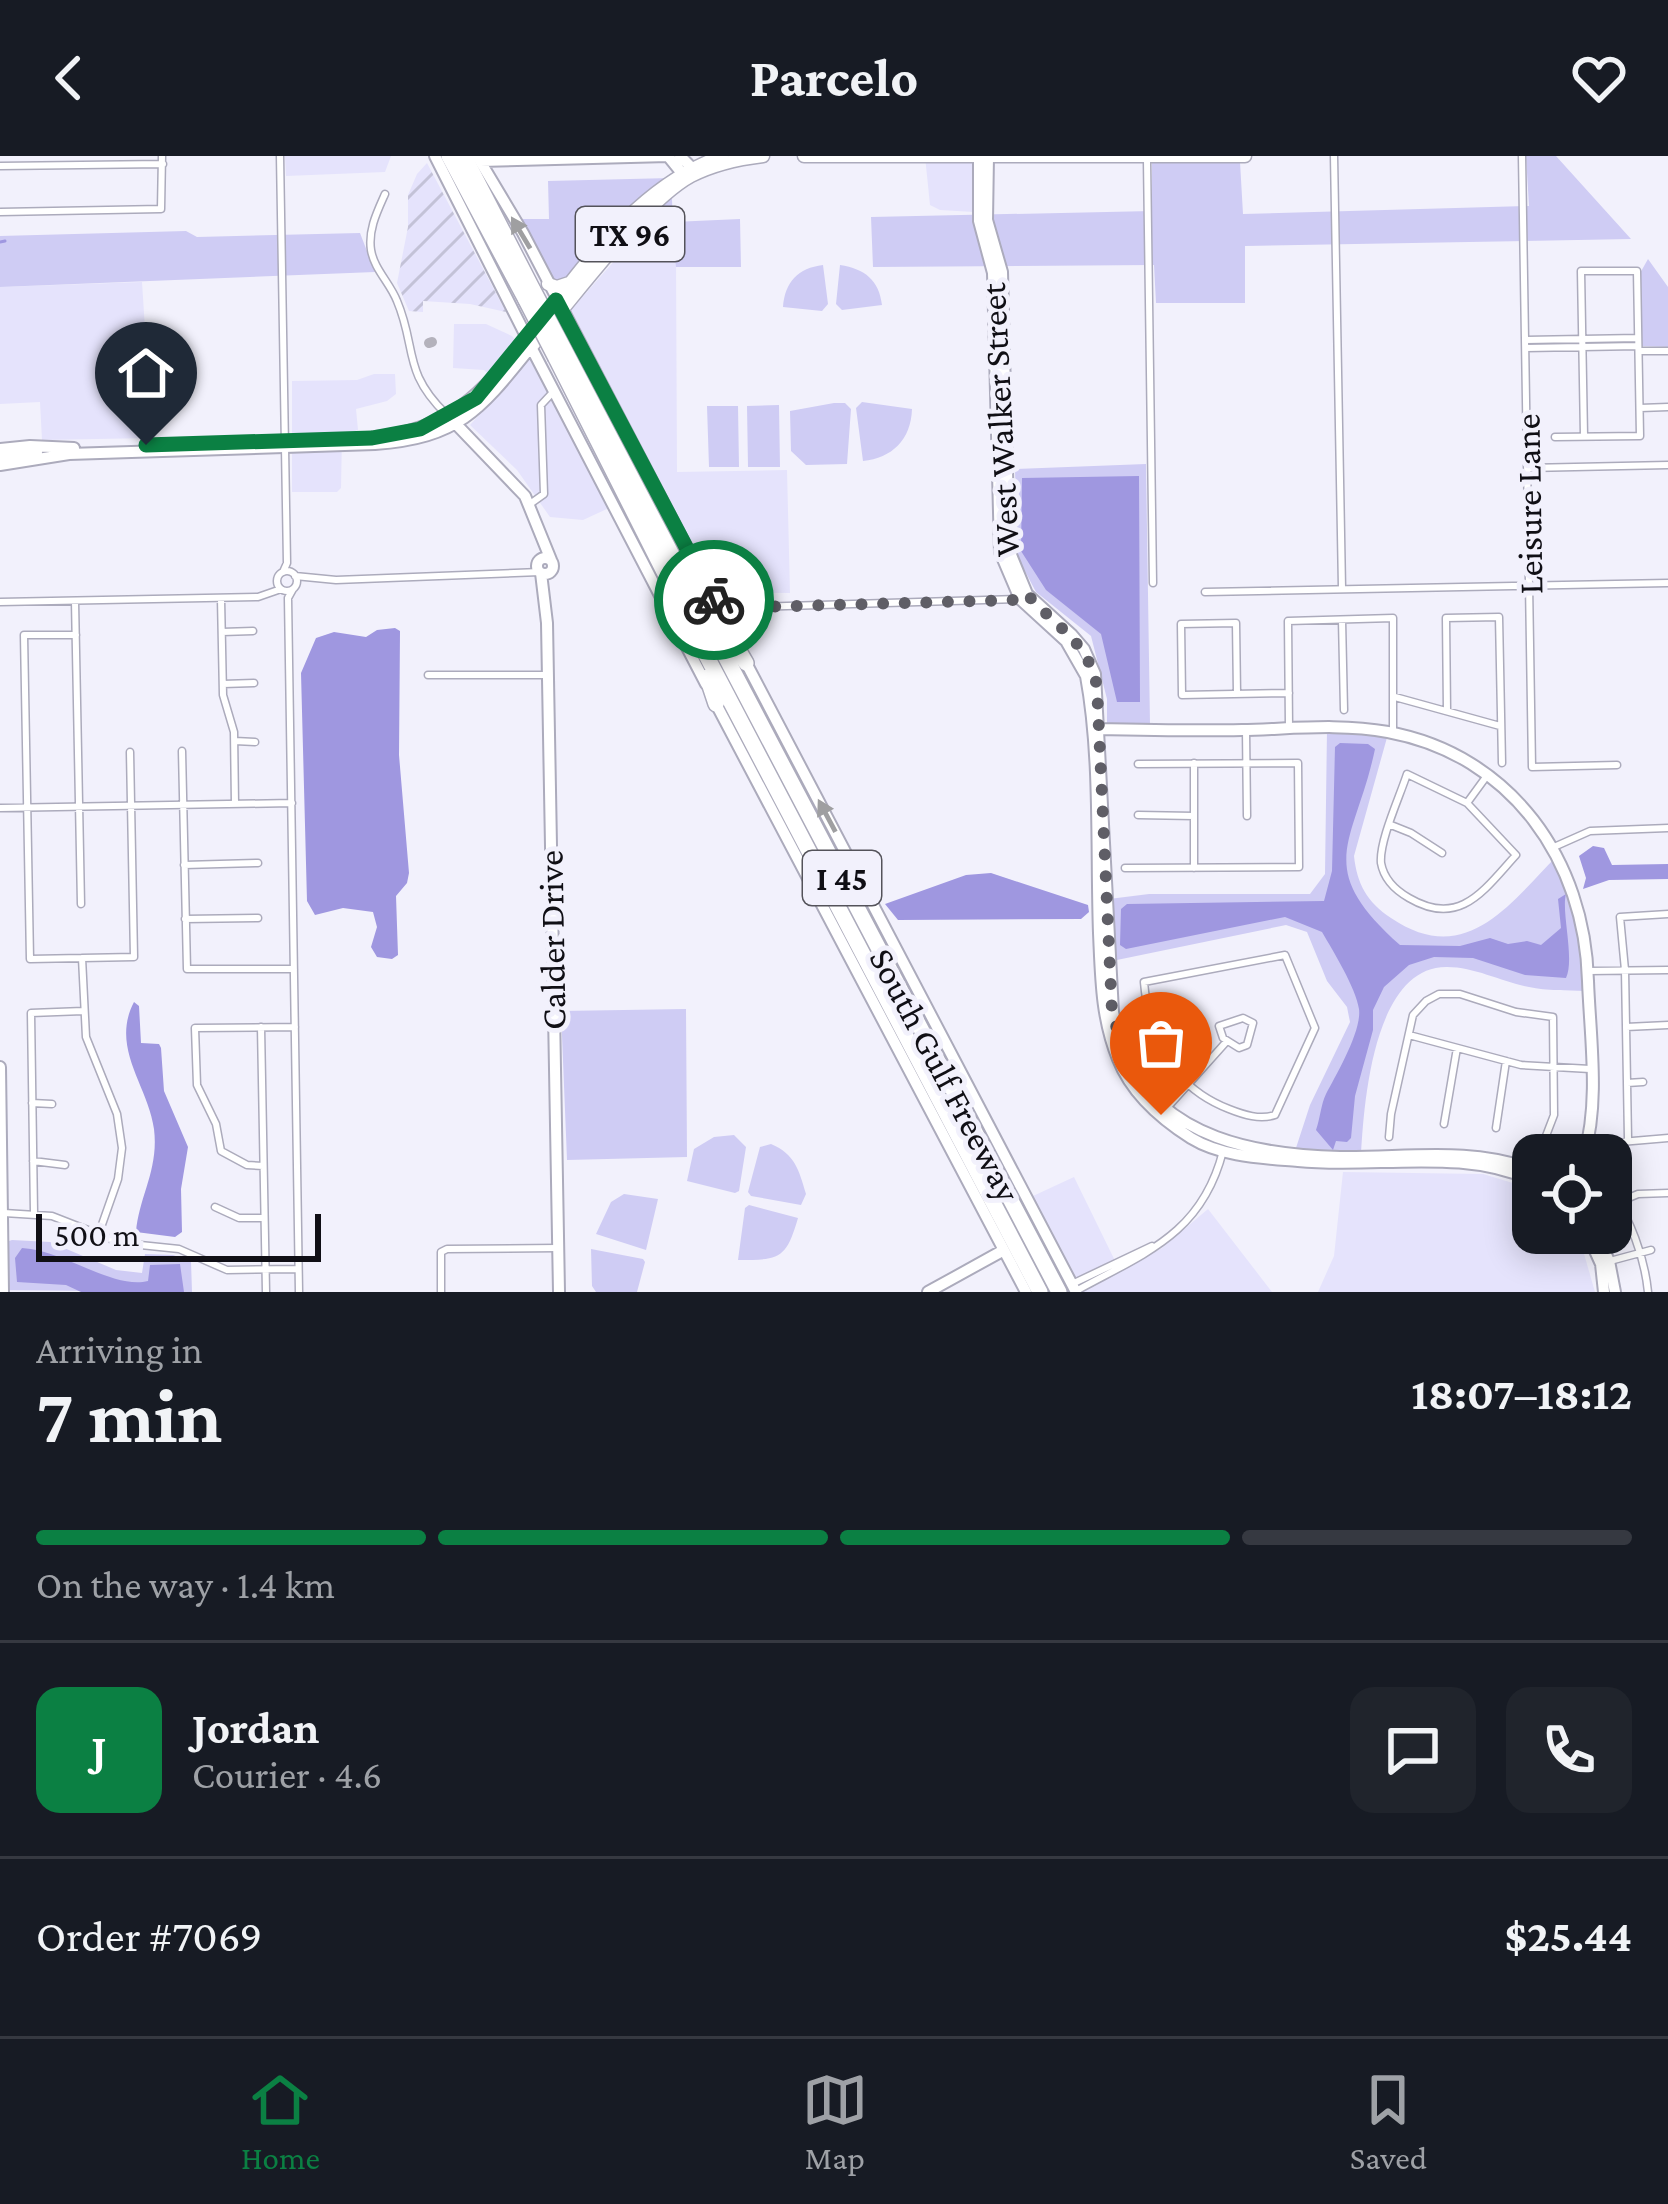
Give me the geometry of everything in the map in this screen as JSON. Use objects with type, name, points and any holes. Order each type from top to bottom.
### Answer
[{"type":"highway","name":"South Gulf Freeway","points":[[442,156],[533,293]]},
{"type":"highway","name":"South Gulf Freeway","points":[[473,157],[487,202],[533,293],[589,425],[1040,1292]]},
{"type":"highway","name":"South Gulf Freeway","points":[[559,352],[625,464],[1071,1290]]},
{"type":"highway","points":[[589,425],[716,704]]},
{"type":"highway","points":[[625,464],[746,663]]},
{"type":"main road","name":"TX 96","points":[[560,306],[574,281],[642,201],[682,168],[722,156]]},
{"type":"main road","name":"TX 96","points":[[529,342],[657,202],[682,168],[763,156]]},
{"type":"main road","points":[[803,156],[1245,156]]},
{"type":"main road","points":[[533,293],[574,281]]},
{"type":"street","points":[[0,602],[258,597],[280,590],[293,576],[285,443],[280,156]]},
{"type":"street","points":[[442,156],[533,293],[560,306],[554,391],[1026,1292]]},
{"type":"street","points":[[1334,156],[1342,588]]},
{"type":"street","name":"Leisure Lane","points":[[1522,156],[1532,781]]},
{"type":"street","points":[[2,453],[69,454],[398,435],[453,420],[529,342],[533,293],[473,157],[668,157],[682,168]]},
{"type":"street","name":"West Walker Street","points":[[983,157],[979,221],[993,273],[1000,552],[1023,596],[1084,649],[1095,674],[1107,1009],[1119,1062],[1134,1089],[1194,1140],[1341,1165],[1482,1163],[1512,1171]]},
{"type":"street","points":[[1146,157],[1154,583]]},
{"type":"street","points":[[0,166],[162,160],[162,208],[0,212]]},
{"type":"street","points":[[385,194],[372,228],[372,256],[400,306],[418,378],[453,420]]},
{"type":"street","points":[[1555,437],[1640,436],[1637,271],[1581,271],[1584,436]]},
{"type":"street","points":[[529,342],[559,352],[718,608],[1071,1290],[1155,1245],[1199,1211],[1215,1181],[1224,1146]]},
{"type":"street","points":[[1526,344],[1638,345],[1668,351]]},
{"type":"street","points":[[530,504],[544,494],[541,405],[554,391]]},
{"type":"street","points":[[1640,408],[1668,407]]},
{"type":"street","name":"Calder Drive","points":[[453,420],[511,478],[530,504],[544,542],[559,1292]]},
{"type":"street","points":[[2,453],[145,448]]},
{"type":"street","points":[[1528,468],[1668,465]]},
{"type":"street","points":[[299,1292],[292,803],[280,590],[293,576],[511,576],[541,568]]},
{"type":"street","points":[[1205,592],[1668,583]]},
{"type":"street","points":[[718,608],[1023,596]]},
{"type":"street","points":[[221,599],[223,684],[234,741],[235,804]]},
{"type":"street","points":[[75,601],[81,904]]},
{"type":"street","points":[[1447,711],[1446,618],[1499,617],[1502,763]]},
{"type":"street","points":[[1289,727],[1288,621],[1393,618],[1393,732]]},
{"type":"street","points":[[1342,620],[1344,710]]},
{"type":"street","points":[[1237,694],[1236,623],[1182,624],[1182,695],[1237,694],[1289,693]]},
{"type":"street","points":[[222,632],[254,632]]},
{"type":"street","points":[[76,635],[24,635],[30,959],[134,957],[130,752]]},
{"type":"street","points":[[428,675],[548,675]]},
{"type":"street","points":[[223,684],[254,683]]},
{"type":"street","points":[[1396,698],[1500,726]]},
{"type":"street","points":[[1096,729],[1289,727],[1393,732],[1434,744],[1488,774],[1516,797],[1554,847],[1582,919],[1588,971],[1586,1134]]},
{"type":"street","points":[[1246,730],[1246,816]]},
{"type":"street","points":[[234,741],[256,742]]},
{"type":"street","points":[[182,751],[187,969],[294,969]]},
{"type":"street","points":[[1125,868],[1299,867],[1298,764],[1138,764]]},
{"type":"street","points":[[1193,764],[1194,868]]},
{"type":"street","points":[[1532,767],[1617,765]]},
{"type":"street","points":[[1407,774],[1467,803],[1516,855],[1474,899],[1455,908],[1433,908],[1404,895],[1385,876],[1382,850],[1407,774]]},
{"type":"street","points":[[1467,803],[1488,774]]},
{"type":"street","points":[[0,808],[292,803]]},
{"type":"street","points":[[1138,815],[1194,816]]},
{"type":"street","points":[[1391,825],[1442,853]]},
{"type":"street","points":[[1554,847],[1590,831],[1668,828]]},
{"type":"street","points":[[184,865],[258,863]]},
{"type":"street","points":[[1628,1134],[1620,917],[1668,914]]},
{"type":"street","points":[[185,919],[258,918]]},
{"type":"street","points":[[1285,955],[1316,1028],[1273,1117],[1226,1108],[1187,1085],[1159,1048],[1147,1012],[1144,982],[1285,955]]},
{"type":"street","points":[[82,958],[86,1036],[117,1114],[122,1148],[115,1190],[99,1233]]},
{"type":"street","points":[[1588,971],[1668,970]]},
{"type":"street","points":[[1390,1137],[1390,1114],[1413,1016],[1439,994],[1460,994],[1516,1012],[1553,1017],[1554,1115],[1547,1134]]},
{"type":"street","points":[[34,1213],[31,1013],[83,1011]]},
{"type":"street","points":[[1251,1020],[1254,1030],[1242,1052],[1227,1041],[1216,1025],[1251,1020]]},
{"type":"street","points":[[1626,1027],[1668,1025]]},
{"type":"street","points":[[261,1027],[266,1292]]},
{"type":"street","points":[[263,1166],[248,1165],[221,1151],[216,1124],[197,1085],[195,1028],[295,1027]]},
{"type":"street","points":[[1408,1035],[1553,1069],[1590,1069]]},
{"type":"street","points":[[1163,1112],[1227,1041]]},
{"type":"street","points":[[1444,1124],[1457,1048]]},
{"type":"street","points":[[1496,1128],[1505,1060]]},
{"type":"street","points":[[0,1067],[3,1292]]},
{"type":"street","points":[[1627,1083],[1643,1082]]},
{"type":"street","points":[[32,1103],[52,1104]]},
{"type":"street","points":[[1632,1139],[1668,1138]]},
{"type":"street","name":"West Walker Street","points":[[1224,1146],[1340,1157],[1497,1157],[1512,1162]]},
{"type":"street","points":[[33,1161],[65,1165]]},
{"type":"street","points":[[1632,1197],[1668,1192]]},
{"type":"street","points":[[215,1208],[239,1218],[264,1218]]},
{"type":"street","points":[[1,1213],[34,1213],[134,1247],[179,1250],[227,1270],[299,1269]]},
{"type":"street","points":[[1632,1232],[1648,1292]]},
{"type":"street","points":[[441,1292],[440,1259],[446,1250],[558,1248]]},
{"type":"street","points":[[928,1292],[1004,1250]]},
{"type":"street","points":[[1605,1263],[1652,1250]]},
{"type":"street","points":[[1601,1254],[1615,1292]]},
{"type":"street","points":[[1604,1292],[1605,1263]]},
{"type":"shaded area","points":[[285,156],[391,156],[385,172],[286,176]]},
{"type":"shaded area","points":[[925,156],[974,156],[974,212],[930,205]]},
{"type":"shaded area","points":[[1526,156],[1556,156],[1631,239],[1245,246],[1245,303],[1156,303],[1154,265],[873,267],[871,217],[1152,211],[1152,162],[1240,162],[1243,214],[1529,206]]},
{"type":"shaded area","points":[[427,163],[506,312],[423,301],[423,312],[409,311],[397,283],[408,227],[408,195]]},
{"type":"shaded area","points":[[671,178],[673,222],[740,219],[741,267],[676,267],[675,258],[586,258],[564,281],[551,280],[521,219],[549,219],[548,181]]},
{"type":"shaded area","points":[[186,231],[197,237],[360,233],[375,272],[0,287],[0,236]]},
{"type":"shaded area","points":[[676,258],[677,472],[787,470],[790,593],[715,592],[571,310],[616,259]]},
{"type":"shaded area","points":[[1648,259],[1668,287],[1668,347],[1641,346],[1639,275]]},
{"type":"shaded area","points":[[823,265],[828,304],[822,311],[783,307],[794,278]]},
{"type":"shaded area","points":[[840,265],[869,277],[882,305],[842,310],[836,304]]},
{"type":"shaded area","points":[[142,282],[152,438],[42,440],[40,402],[0,404],[0,287]]},
{"type":"shaded area","points":[[454,324],[486,324],[512,336],[537,365],[609,508],[583,520],[550,517],[517,470],[470,425],[503,389],[484,370],[453,368]]},
{"type":"shaded area","points":[[395,374],[396,394],[356,409],[358,430],[342,435],[341,488],[337,492],[292,492],[292,381],[357,380]]},
{"type":"shaded area","points":[[862,402],[912,409],[908,430],[898,445],[883,456],[863,461],[856,408]]},
{"type":"shaded area","points":[[845,403],[851,409],[847,464],[806,465],[791,451],[790,411]]},
{"type":"shaded area","points":[[779,405],[780,467],[748,467],[747,406]]},
{"type":"shaded area","points":[[707,406],[738,406],[739,467],[709,467]]},
{"type":"shaded area","points":[[1146,464],[1150,724],[1107,723],[1107,699],[1091,636],[1036,592],[1017,556],[1015,469]]},
{"type":"shaded area","points":[[1139,476],[1140,702],[1117,702],[1101,634],[1046,590],[1021,551],[1022,478]]},
{"type":"shaded area","points":[[395,628],[400,631],[399,755],[409,873],[396,896],[398,955],[392,959],[377,957],[371,947],[377,927],[373,912],[343,908],[315,915],[307,901],[301,673],[316,638],[334,632],[366,637]]},
{"type":"shaded area","points":[[1327,730],[1388,734],[1354,856],[1361,884],[1376,906],[1417,932],[1463,934],[1502,911],[1556,857],[1578,914],[1585,991],[1519,985],[1457,968],[1422,973],[1403,988],[1378,1040],[1365,1103],[1361,1155],[1295,1151],[1310,1105],[1350,1022],[1347,1007],[1327,981],[1307,932],[1286,925],[1112,961],[1109,899],[1149,894],[1310,894],[1325,874]]},
{"type":"shaded area","points":[[1368,744],[1375,749],[1351,832],[1348,873],[1373,918],[1400,945],[1460,946],[1490,938],[1541,945],[1561,928],[1558,899],[1566,894],[1569,959],[1566,978],[1525,975],[1473,958],[1434,957],[1409,965],[1384,987],[1373,1010],[1351,1138],[1336,1141],[1333,1150],[1316,1130],[1324,1098],[1353,1041],[1359,1009],[1322,932],[1285,917],[1126,949],[1120,945],[1121,909],[1127,904],[1324,901],[1332,871],[1335,747]]},
{"type":"shaded area","points":[[1593,846],[1604,848],[1612,865],[1668,864],[1668,879],[1609,880],[1583,889],[1586,878],[1579,856]]},
{"type":"shaded area","points":[[991,873],[1088,905],[1089,912],[1081,919],[898,920],[885,904],[966,875]]},
{"type":"shaded area","points":[[134,1002],[139,1006],[141,1043],[161,1048],[164,1091],[188,1147],[181,1189],[182,1232],[175,1237],[136,1232],[155,1144],[150,1113],[128,1051],[126,1035]]},
{"type":"shaded area","points":[[686,1009],[687,1157],[567,1160],[561,1011]]},
{"type":"shaded area","points":[[734,1135],[746,1147],[739,1191],[687,1181],[694,1149],[714,1137]]},
{"type":"shaded area","points":[[771,1144],[786,1153],[798,1170],[806,1194],[801,1205],[748,1192],[760,1147]]},
{"type":"shaded area","points":[[1343,1172],[1483,1174],[1512,1183],[1512,1254],[1584,1254],[1595,1292],[1318,1292],[1334,1256]]},
{"type":"shaded area","points":[[1074,1177],[1120,1271],[1162,1248],[1208,1209],[1272,1292],[1083,1292],[1033,1196]]},
{"type":"shaded area","points":[[624,1194],[658,1199],[646,1250],[596,1234],[611,1202]]},
{"type":"shaded area","points":[[749,1205],[798,1218],[785,1249],[772,1258],[738,1260]]},
{"type":"shaded area","points":[[50,1242],[116,1270],[142,1273],[145,1254],[173,1255],[191,1261],[192,1292],[0,1290],[0,1244]]},
{"type":"shaded area","points":[[22,1248],[135,1282],[148,1281],[150,1265],[180,1264],[184,1292],[81,1292],[66,1285],[17,1282],[15,1258]]},
{"type":"shaded area","points":[[591,1249],[643,1259],[637,1292],[596,1292]]},
{"type":"waterway","points":[[0,242],[5,241]]},
{"type":"way so far","points":[[714,600],[721,608],[1017,600],[1027,594],[1072,634],[1084,649],[1097,687],[1112,1012],[1124,1054],[1144,1087],[1166,1109],[1161,1115]]},
{"type":"route","points":[[146,445],[372,438],[420,429],[476,398],[556,300],[714,600]]}]
